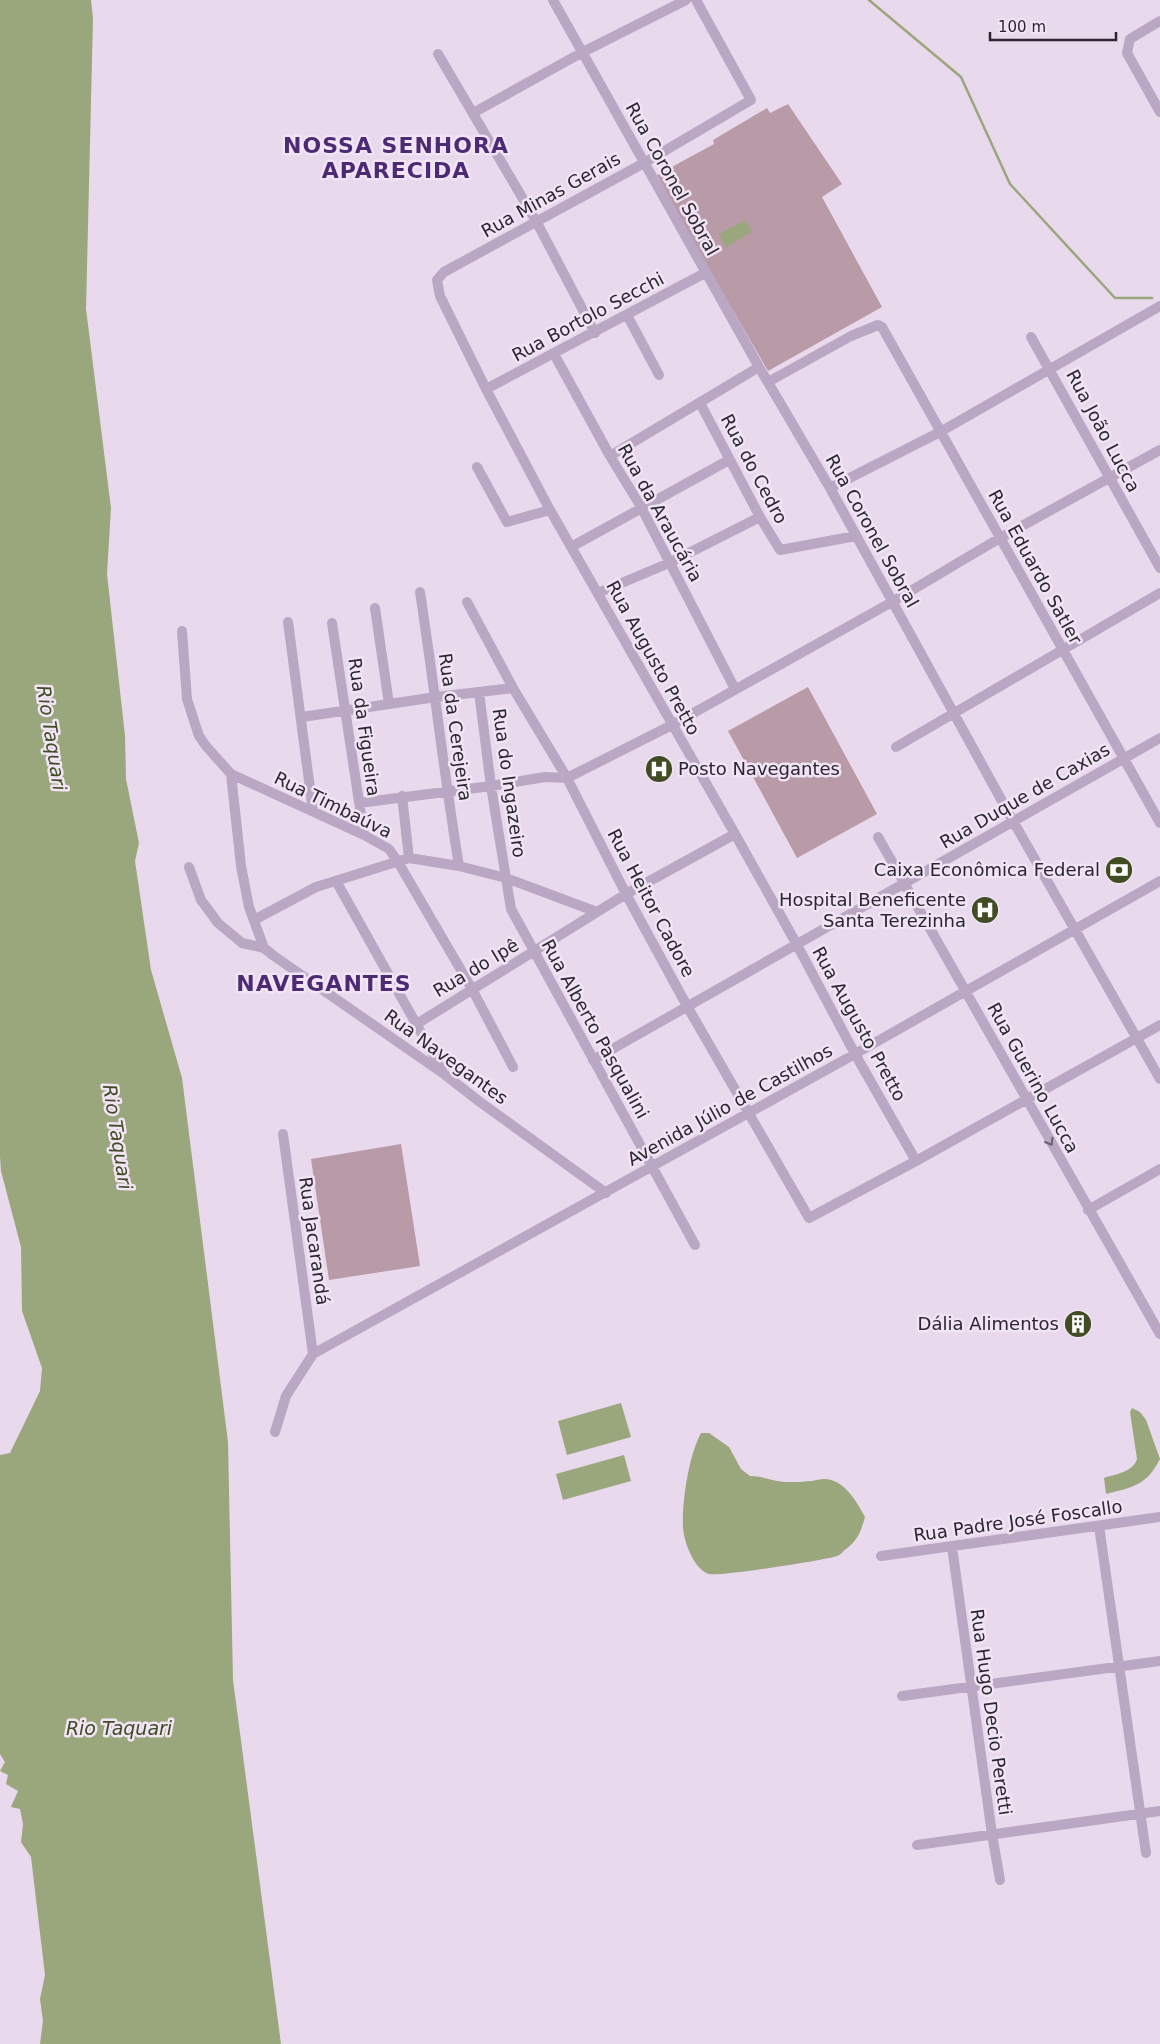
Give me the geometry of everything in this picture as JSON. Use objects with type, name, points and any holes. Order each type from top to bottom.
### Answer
[{"type":"street","name":"Rua Coronel Sobral","points":[[553,0],[758,367],[830,488],[1013,821],[1160,1079]]},
{"type":"street","points":[[473,113],[583,52],[686,0]]},
{"type":"street","name":"Rua Minas Gerais","points":[[444,272],[644,163],[751,100],[696,0]]},
{"type":"street","points":[[1160,21],[1130,39],[1127,53],[1160,112]]},
{"type":"street","points":[[438,54],[536,221],[595,333]]},
{"type":"street","name":"Rua Augusto Pretto","points":[[444,272],[436,280],[440,296],[486,389],[550,510],[735,834],[855,1054],[916,1161]]},
{"type":"street","name":"Rua Bortolo Secchi","points":[[486,389],[595,333],[705,273]]},
{"type":"street","points":[[830,488],[940,432],[1160,306]]},
{"type":"street","points":[[627,315],[659,375]]},
{"type":"street","name":"Rua Eduardo Satler","points":[[768,382],[851,336],[878,325],[882,327],[1160,823]]},
{"type":"street","name":"Rua João Lucca","points":[[1031,337],[1051,369],[1110,480],[1160,568]]},
{"type":"street","name":"Rua da Araucária","points":[[554,354],[641,508],[735,689]]},
{"type":"street","points":[[610,456],[758,367]]},
{"type":"street","name":"Rua do Cedro","points":[[700,403],[760,517],[780,550],[856,536]]},
{"type":"street","points":[[359,802],[491,786],[545,777],[567,778],[672,725],[892,602],[1000,538],[1110,480],[1160,450]]},
{"type":"street","points":[[571,547],[729,460]]},
{"type":"street","points":[[477,467],[507,522],[550,510]]},
{"type":"street","points":[[598,593],[670,564],[760,517]]},
{"type":"street","name":"Rua da Cerejeira","points":[[420,592],[436,697],[446,791],[459,866]]},
{"type":"street","points":[[896,747],[1062,648],[1160,593]]},
{"type":"street","name":"Rua Heitor Cadore","points":[[467,602],[514,688],[567,778],[626,894],[687,1006],[809,1218],[916,1161]]},
{"type":"street","points":[[375,608],[389,704]]},
{"type":"street","points":[[288,622],[302,717],[312,811]]},
{"type":"street","name":"Rua da Figueira","points":[[332,623],[364,835]]},
{"type":"street","name":"Rua Timbaúva","points":[[182,631],[187,699],[199,736],[231,774],[364,835],[404,860]]},
{"type":"street","points":[[302,717],[436,697],[514,688]]},
{"type":"street","name":"Rua do Ingazeiro","points":[[480,692],[491,786],[506,878]]},
{"type":"street","name":"Rua Duque de Caxias","points":[[593,1060],[1160,738]]},
{"type":"street","points":[[231,774],[241,866],[249,907],[264,948]]},
{"type":"street","points":[[402,796],[404,860],[513,1067]]},
{"type":"street","name":"Rua do Ipê","points":[[416,1025],[626,894],[735,834]]},
{"type":"street","name":"Rua Guerino Lucca","points":[[878,837],[1160,1334]]},
{"type":"street","points":[[254,920],[316,887],[404,860],[459,866],[506,878],[597,912]]},
{"type":"street","name":"Rua Navegantes","points":[[189,867],[201,900],[218,923],[242,943],[264,948],[444,1074],[606,1193]]},
{"type":"street","name":"Rua Alberto Pasqualini","points":[[506,878],[511,909],[651,1167],[696,1245]]},
{"type":"street","points":[[336,881],[444,1074]]},
{"type":"street","name":"Avenida Júlio de Castilhos","points":[[313,1354],[855,1054],[1160,881]]},
{"type":"street","points":[[916,1161],[1160,1024]]},
{"type":"street","name":"Rua Jacarandá","points":[[283,1134],[313,1354]]},
{"type":"street","points":[[1088,1210],[1160,1169]]},
{"type":"street","points":[[275,1432],[286,1396],[313,1354]]},
{"type":"street","name":"Rua Padre José Foscallo","points":[[881,1556],[952,1548],[1160,1517]]},
{"type":"street","points":[[1099,1526],[1146,1853]]},
{"type":"street","name":"Rua Hugo Decio Peretti","points":[[952,1548],[1000,1880]]},
{"type":"street","points":[[902,1696],[1160,1661]]},
{"type":"street","points":[[917,1845],[1160,1811]]},
{"type":"shaded area","points":[[788,104],[842,184],[822,197],[882,307],[768,371],[688,233],[657,175],[714,144],[713,140],[767,108],[770,113]]},
{"type":"shaded area","points":[[808,687],[877,814],[797,858],[728,731]]},
{"type":"shaded area","points":[[401,1144],[420,1266],[329,1280],[311,1159]]},
{"type":"water","name":"Rio Taquari","points":[[0,0],[91,0],[93,18],[86,309],[111,508],[107,574],[125,736],[126,779],[139,843],[135,861],[151,970],[182,1078],[228,1442],[233,1680],[281,2044],[40,2044],[43,2021],[40,1999],[45,1975],[31,1857],[21,1842],[23,1824],[20,1809],[11,1807],[18,1791],[6,1784],[8,1775],[0,1771],[5,1762],[0,1754],[0,1455],[10,1453],[40,1391],[42,1368],[22,1311],[21,1247],[1,1171],[0,1156]]},
{"type":"water","points":[[745,220],[752,232],[726,247],[719,234]]},
{"type":"water","points":[[621,1403],[631,1437],[567,1455],[558,1421]]},
{"type":"water","points":[[1132,1408],[1140,1412],[1146,1420],[1160,1459],[1149,1475],[1138,1484],[1106,1494],[1104,1478],[1128,1470],[1137,1459],[1130,1412]]},
{"type":"water","points":[[701,1433],[709,1433],[729,1447],[741,1469],[750,1476],[785,1482],[824,1479],[831,1480],[844,1487],[865,1517],[856,1539],[840,1555],[829,1558],[731,1573],[709,1574],[704,1571],[690,1554],[683,1526],[687,1478],[693,1453]]},
{"type":"water","points":[[624,1455],[631,1481],[563,1500],[556,1474]]},
{"type":"waterway","points":[[869,0],[961,77],[1010,184],[1115,298],[1152,298]]},
{"type":"place","name":"Posto Navegantes","points":[[659,769]]},
{"type":"place","name":"Caixa Econômica Federal","points":[[1119,870]]},
{"type":"place","name":"Hospital Beneficente Santa Terezinha","points":[[985,910]]},
{"type":"place","name":"Dália Alimentos","points":[[1078,1324]]},
{"type":"district","name":"NOSSA SENHORA APARECIDA","points":[[396,158]]},
{"type":"district","name":"NAVEGANTES","points":[[324,983]]}]
